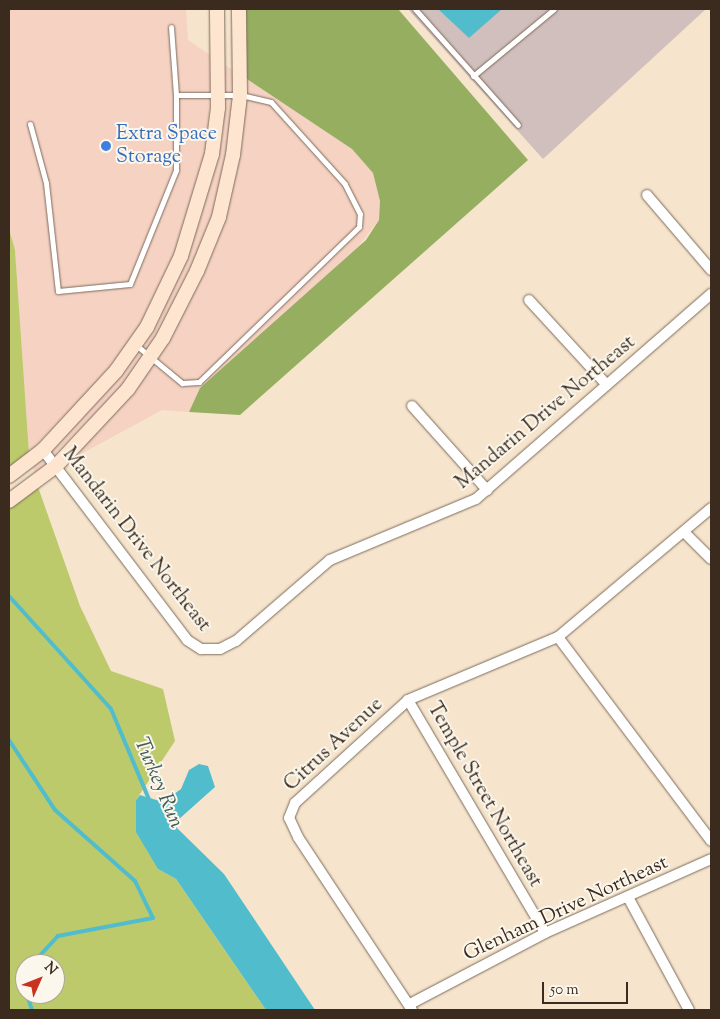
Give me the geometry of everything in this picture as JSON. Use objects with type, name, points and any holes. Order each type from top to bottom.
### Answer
[{"type":"street","points":[[9,476],[43,450],[135,344],[182,256],[212,154],[218,94],[217,9]]},
{"type":"street","points":[[9,501],[56,466],[128,389],[150,356],[197,271],[219,218],[240,95],[239,9]]},
{"type":"street","points":[[647,195],[711,270]]},
{"type":"street","name":"Mandarin Drive Northeast","points":[[43,450],[179,631],[205,650],[236,641],[330,560],[458,509],[487,490],[711,294]]},
{"type":"street","points":[[529,300],[607,385]]},
{"type":"street","points":[[412,406],[487,490]]},
{"type":"street","name":"Citrus Avenue","points":[[411,1007],[289,818],[294,803],[408,700],[558,637],[711,508]]},
{"type":"street","points":[[684,532],[711,559]]},
{"type":"street","points":[[558,637],[711,841]]},
{"type":"street","name":"Temple Street Northeast","points":[[408,700],[545,933]]},
{"type":"street","name":"Glenham Drive Northeast","points":[[411,1007],[545,933],[630,899],[711,859]]},
{"type":"street","points":[[630,899],[689,1010]]},
{"type":"lane","points":[[415,9],[518,125]]},
{"type":"lane","points":[[473,76],[554,9]]},
{"type":"lane","points":[[30,124],[46,183],[58,290],[130,284],[176,170],[176,95],[171,27]]},
{"type":"lane","points":[[135,344],[182,383],[199,382],[359,227],[360,214],[345,184],[270,102],[240,95],[176,95]]},
{"type":"shaded area","points":[[9,9],[186,9],[188,40],[213,57],[206,154],[176,254],[142,325],[111,367],[29,453],[15,250],[9,229]]},
{"type":"shaded area","points":[[408,9],[706,9],[543,159]]},
{"type":"shaded area","points":[[225,65],[234,71],[227,155],[213,216],[191,269],[158,335],[123,385],[35,474],[32,466],[120,374],[187,258],[218,154]]},
{"type":"shaded area","points":[[247,79],[352,149],[373,173],[380,201],[379,220],[346,262],[200,388],[189,412],[162,410],[70,460],[133,392],[203,273]]},
{"type":"green space","points":[[245,9],[398,9],[528,160],[240,415],[189,412],[200,388],[366,240],[379,220],[380,201],[373,173],[352,149],[247,79]]},
{"type":"green space","points":[[9,229],[15,250],[29,453],[9,469]]},
{"type":"green space","points":[[38,487],[80,606],[111,671],[163,689],[175,741],[136,800],[158,869],[176,879],[266,1010],[9,1010],[9,507]]},
{"type":"water","points":[[438,9],[502,9],[469,38]]},
{"type":"water","points":[[199,764],[208,766],[215,787],[178,820],[177,828],[224,874],[315,1010],[266,1010],[176,879],[158,869],[136,832],[136,800],[140,795],[163,802],[181,789],[189,770]]},
{"type":"waterway","name":"Turkey Run","points":[[9,596],[111,709],[151,804]]},
{"type":"waterway","points":[[9,740],[55,810],[135,881],[153,918],[58,936],[41,954]]},
{"type":"waterway","points":[[30,1004],[32,1010]]},
{"type":"place","name":"Extra Space Storage","points":[[106,146]]}]
